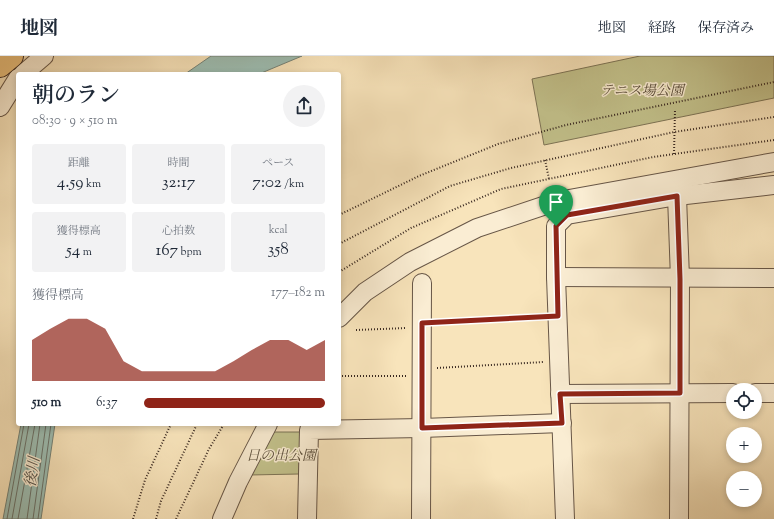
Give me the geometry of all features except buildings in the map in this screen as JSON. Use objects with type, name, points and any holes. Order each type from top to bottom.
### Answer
[{"type":"main road","points":[[0,66],[12,56]]},
{"type":"street","points":[[25,72],[44,56]]},
{"type":"street","points":[[0,106],[16,81]]},
{"type":"street","points":[[341,316],[366,292],[410,262],[477,228],[558,202],[774,162]]},
{"type":"street","points":[[565,519],[556,277],[556,226],[567,215],[677,196],[774,185]]},
{"type":"street","points":[[677,196],[680,279],[679,519]]},
{"type":"street","points":[[556,277],[680,279],[774,278]]},
{"type":"street","points":[[421,519],[422,283]]},
{"type":"street","points":[[560,394],[726,393]]},
{"type":"street","points":[[762,393],[774,393]]},
{"type":"street","points":[[307,519],[309,430],[562,423]]},
{"type":"street","points":[[222,519],[238,482],[267,426]]},
{"type":"path","points":[[341,214],[419,176],[498,144],[566,126],[774,82]]},
{"type":"path","points":[[674,154],[675,110]]},
{"type":"path","points":[[341,243],[450,186],[511,168],[674,132],[774,117]]},
{"type":"path","points":[[545,160],[549,179]]},
{"type":"path","points":[[356,330],[558,316]]},
{"type":"path","points":[[341,376],[422,372],[559,361]]},
{"type":"path","points":[[133,519],[145,480],[170,426]]},
{"type":"path","points":[[156,519],[161,501],[195,426]]},
{"type":"path","points":[[176,519],[209,449],[223,426]]},
{"type":"green space","name":"テニス場公園","points":[[640,56],[774,56],[774,98],[544,145],[532,79]]},
{"type":"green space","name":"日の出公園","points":[[272,432],[300,432],[299,474],[250,475]]},
{"type":"water","points":[[211,56],[302,56],[264,72],[188,72]]},
{"type":"water","name":"後川","points":[[21,426],[55,426],[41,519],[3,519]]},
{"type":"route","points":[[677,196],[680,279],[680,393],[560,394],[562,423],[422,428],[422,323],[558,316],[556,226],[567,215],[677,196]]}]
